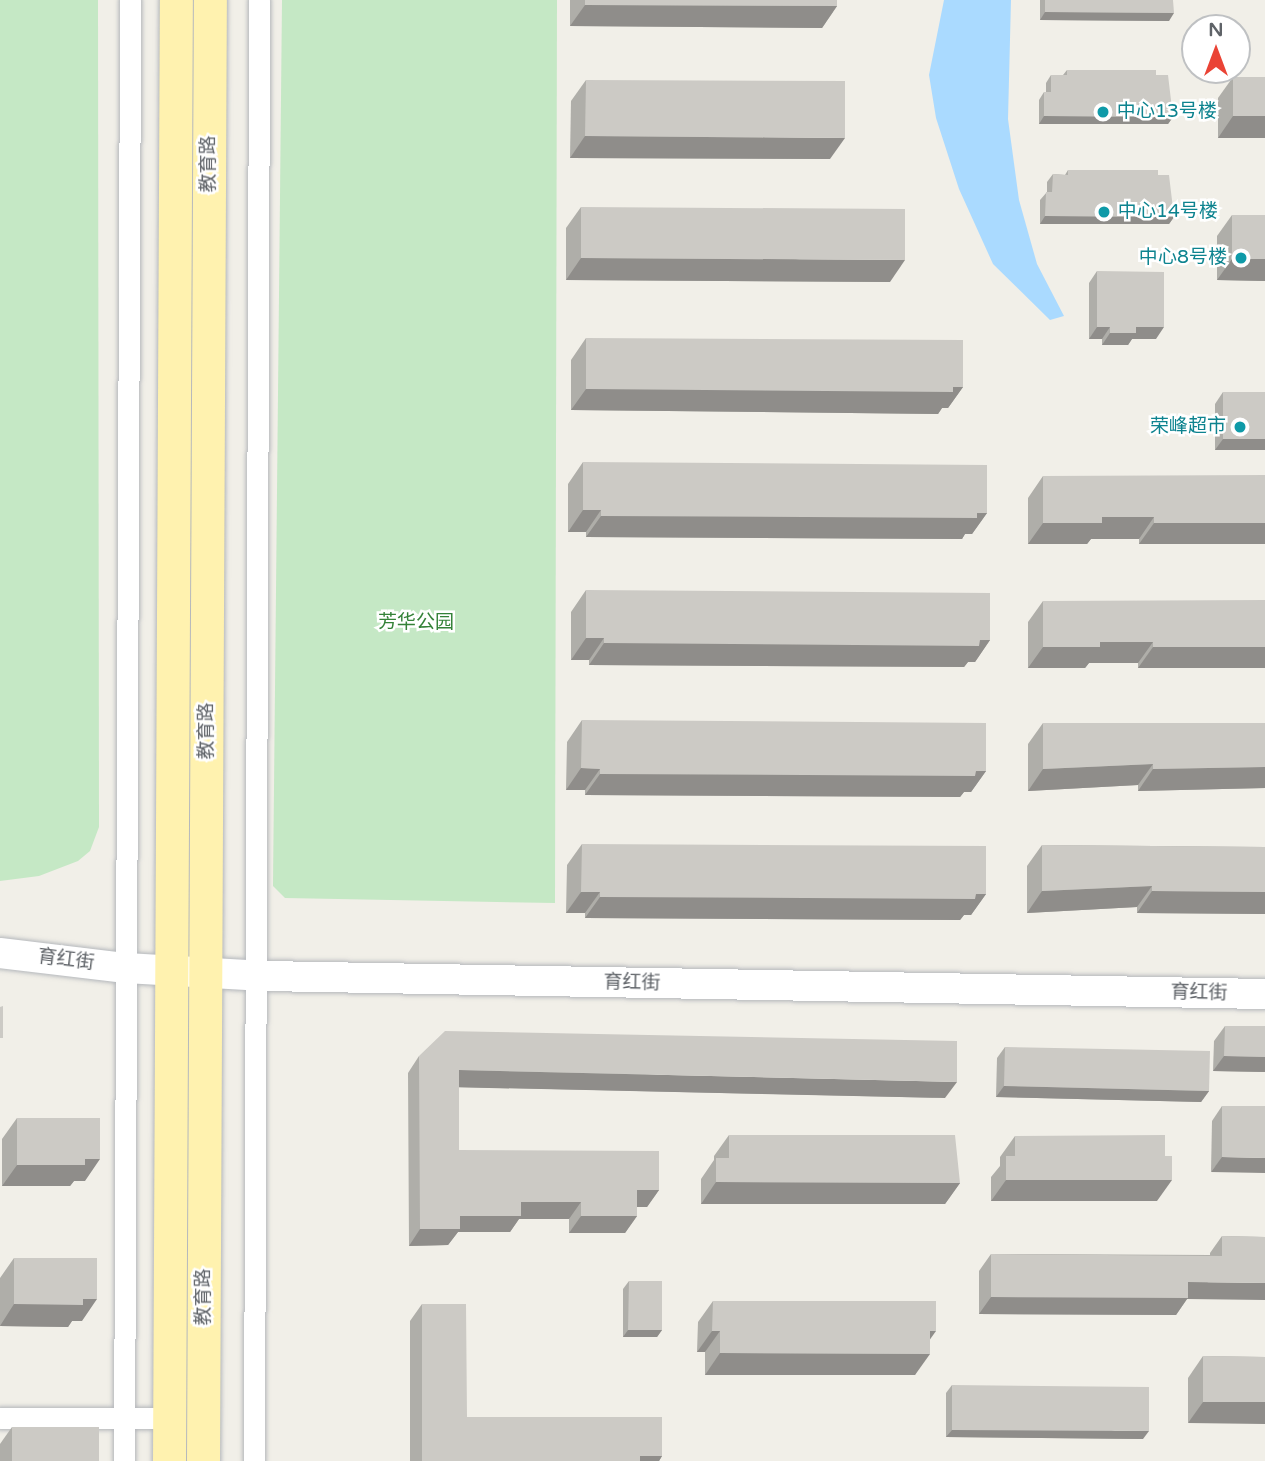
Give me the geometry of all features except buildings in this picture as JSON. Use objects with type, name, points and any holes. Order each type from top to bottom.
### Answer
[{"type":"main road","name":"教育路","points":[[169,1461],[176,0]]},
{"type":"main road","name":"教育路","points":[[204,1461],[210,0]]},
{"type":"street","points":[[124,1461],[130,0]]},
{"type":"street","points":[[254,1461],[260,0]]},
{"type":"street","name":"育红街","points":[[0,953],[126,968],[256,975],[1265,994]]},
{"type":"street","points":[[0,1418],[169,1418]]},
{"type":"green space","points":[[0,0],[98,0],[99,827],[90,851],[78,861],[39,876],[0,881]]},
{"type":"green space","name":"芳华公园","points":[[282,0],[557,0],[555,903],[285,898],[273,886]]},
{"type":"water","points":[[944,0],[1011,0],[1008,119],[1019,200],[1037,264],[1064,316],[1050,320],[993,264],[959,189],[936,118],[929,75]]},
{"type":"place","name":"中心13号楼","points":[[1103,112]]},
{"type":"place","name":"中心14号楼","points":[[1104,212]]},
{"type":"place","name":"中心8号楼","points":[[1241,258]]},
{"type":"place","name":"荣峰超市","points":[[1240,427]]}]
